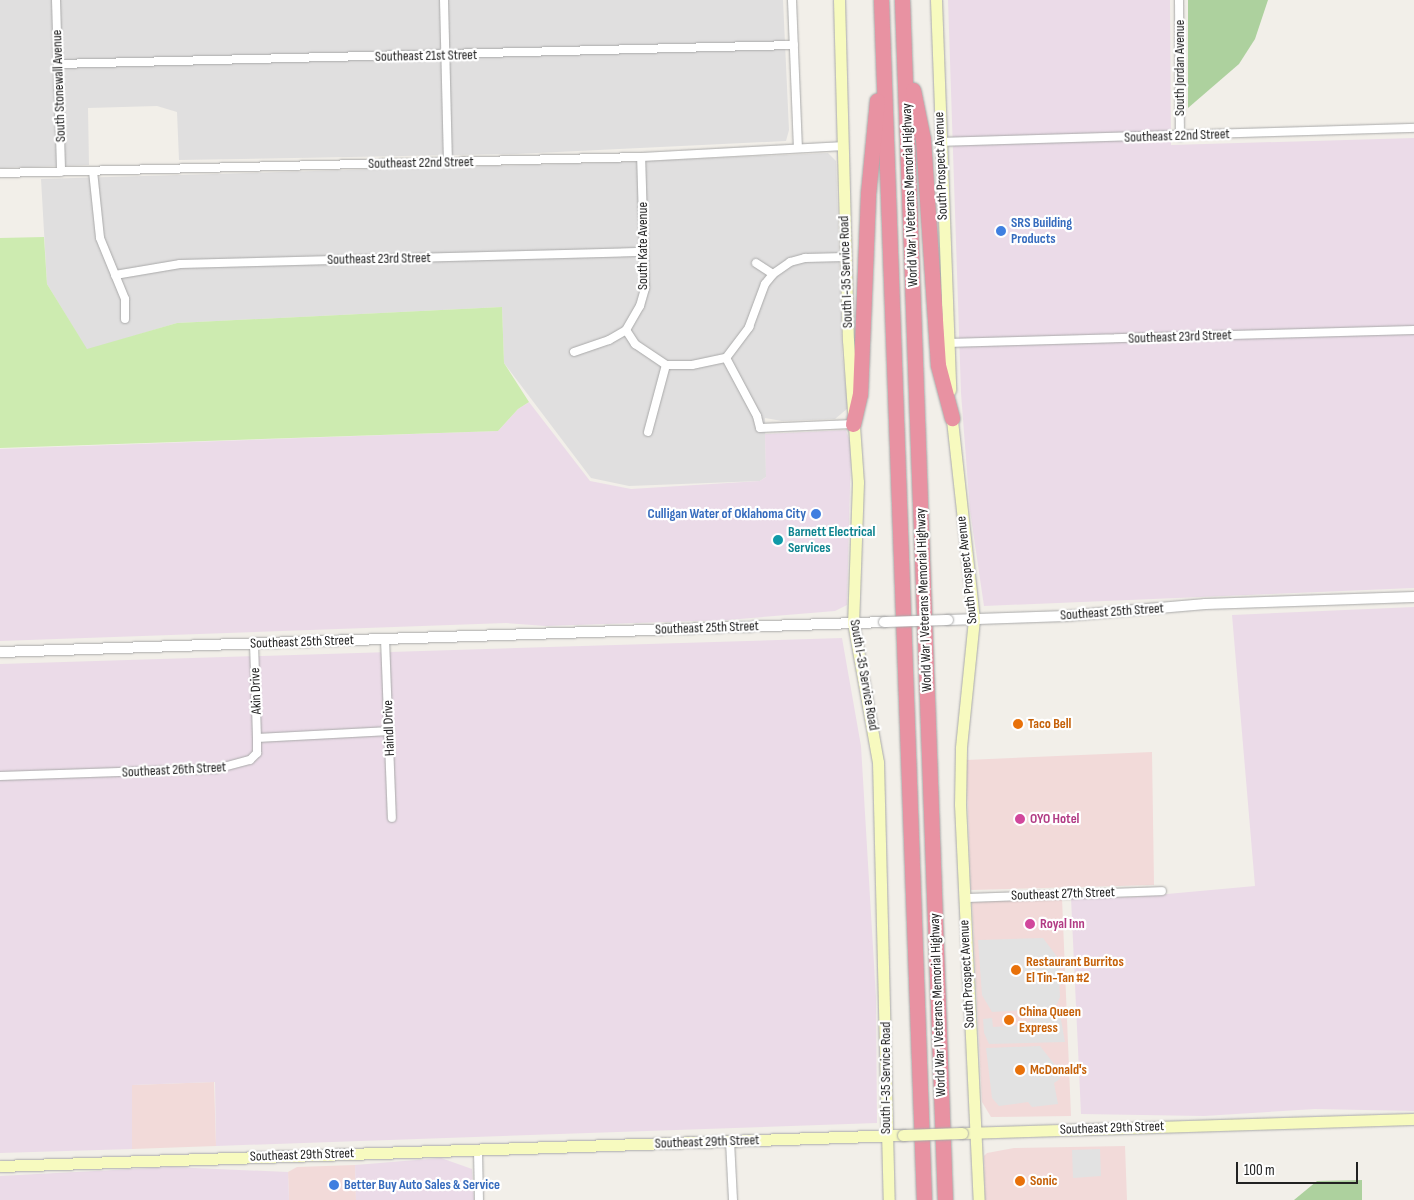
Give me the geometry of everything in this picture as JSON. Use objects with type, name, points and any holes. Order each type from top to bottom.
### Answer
[{"type":"highway","name":"World War I Veterans Memorial Highway","points":[[881,0],[924,1200]]},
{"type":"highway","name":"World War I Veterans Memorial Highway","points":[[902,0],[945,1200]]},
{"type":"highway","points":[[854,424],[860,394],[868,194],[883,41]]},
{"type":"highway","points":[[904,44],[923,138],[940,379],[952,418]]},
{"type":"main road","name":"South I-35 Service Road","points":[[839,0],[845,257],[858,482],[853,622],[878,762],[886,998],[886,1135],[889,1200]]},
{"type":"main road","name":"South Prospect Avenue","points":[[936,0],[947,344],[952,418],[974,619],[960,772],[964,898],[979,1200]]},
{"type":"main road","name":"Southeast 29th Street","points":[[0,1166],[886,1135],[1414,1119]]},
{"type":"street","name":"South Stonewall Avenue","points":[[56,0],[61,172]]},
{"type":"street","points":[[444,0],[448,162]]},
{"type":"street","points":[[792,0],[798,148]]},
{"type":"street","name":"South Jordan Avenue","points":[[1179,0],[1180,136]]},
{"type":"street","name":"Southeast 21st Street","points":[[58,64],[794,45]]},
{"type":"street","name":"Southeast 22nd Street","points":[[941,142],[1414,128]]},
{"type":"street","name":"Southeast 22nd Street","points":[[0,173],[641,157],[841,146]]},
{"type":"street","name":"South Kate Avenue","points":[[626,330],[640,306],[645,288],[641,157]]},
{"type":"street","points":[[93,171],[100,238],[125,298],[125,319]]},
{"type":"street","name":"Southeast 23rd Street","points":[[115,275],[180,264],[644,252]]},
{"type":"street","points":[[574,352],[609,340],[626,330],[635,344],[666,365],[692,365],[726,358],[750,327],[765,284],[773,274],[790,262],[805,258],[845,257]]},
{"type":"street","points":[[756,263],[773,274]]},
{"type":"street","name":"Southeast 23rd Street","points":[[947,344],[1414,330]]},
{"type":"street","points":[[726,358],[757,416],[760,428],[854,424]]},
{"type":"street","points":[[648,432],[666,365]]},
{"type":"street","name":"Southeast 25th Street","points":[[0,652],[1066,616],[1205,604],[1414,596]]},
{"type":"street","name":"Haindl Drive","points":[[386,639],[392,818]]},
{"type":"street","name":"Akin Drive","points":[[254,643],[257,738]]},
{"type":"street","points":[[257,738],[390,731]]},
{"type":"street","name":"Southeast 26th Street","points":[[0,776],[233,767],[250,760],[257,753],[257,738]]},
{"type":"street","name":"Southeast 27th Street","points":[[964,898],[1162,890]]},
{"type":"street","points":[[730,1141],[733,1200]]},
{"type":"street","points":[[478,1150],[479,1200]]},
{"type":"shaded area","points":[[0,0],[783,0],[789,130],[786,141],[516,154],[179,160],[177,112],[157,106],[88,108],[89,165],[0,168]]},
{"type":"shaded area","points":[[948,0],[1170,0],[1171,145],[1414,138],[1414,588],[984,606],[970,511],[961,393]]},
{"type":"shaded area","points":[[828,153],[836,161],[842,353],[848,408],[835,419],[782,421],[765,418],[766,477],[760,481],[629,486],[591,478],[504,363],[502,307],[177,323],[87,350],[47,284],[41,179],[624,162]]},
{"type":"shaded area","points":[[529,402],[590,481],[631,489],[760,481],[766,477],[765,434],[846,430],[851,445],[847,605],[835,611],[727,620],[546,626],[506,623],[0,641],[0,449],[498,431],[518,409]]},
{"type":"shaded area","points":[[1414,607],[1414,1111],[1315,1109],[1204,1116],[1081,1114],[1071,898],[1134,897],[1255,886],[1232,615]]},
{"type":"shaded area","points":[[842,638],[861,746],[876,998],[877,1123],[216,1146],[215,1082],[132,1085],[132,1149],[0,1153],[0,664]]},
{"type":"shaded area","points":[[1152,752],[1154,885],[971,890],[966,760]]},
{"type":"shaded area","points":[[1062,898],[1071,1116],[991,1117],[982,1102],[972,902]]},
{"type":"shaded area","points":[[1043,938],[1058,958],[1060,997],[1057,1004],[1044,1009],[992,1012],[982,995],[978,940]]},
{"type":"shaded area","points":[[1039,1013],[1060,1014],[1065,1042],[989,1044],[984,1033],[983,1019],[992,1018],[993,1027],[1025,1025]]},
{"type":"shaded area","points":[[1040,1046],[1055,1065],[1060,1064],[1060,1079],[1054,1083],[1058,1104],[1032,1107],[1028,1102],[999,1106],[992,1098],[986,1048]]},
{"type":"shaded area","points":[[214,1082],[216,1146],[132,1149],[132,1085]]},
{"type":"shaded area","points":[[1125,1146],[1127,1200],[985,1200],[984,1156],[987,1153],[1014,1148]]},
{"type":"shaded area","points":[[1100,1149],[1101,1176],[1073,1178],[1072,1150]]},
{"type":"shaded area","points":[[441,1158],[472,1169],[474,1200],[356,1200],[355,1165]]},
{"type":"shaded area","points":[[355,1165],[356,1200],[289,1200],[288,1172],[297,1167]]},
{"type":"shaded area","points":[[171,1167],[288,1172],[289,1200],[0,1200],[0,1176]]},
{"type":"green space","points":[[1188,0],[1268,0],[1255,39],[1239,64],[1188,108]]},
{"type":"green space","points":[[44,237],[47,284],[87,349],[177,323],[502,307],[504,363],[529,402],[518,409],[498,431],[0,448],[0,238]]},
{"type":"green space","points":[[1362,1180],[1362,1200],[1294,1200],[1317,1181]]},
{"type":"water","points":[[1061,814],[1080,814],[1080,823],[1061,824]]},
{"type":"place","name":"SRS Building Products","points":[[1001,231]]},
{"type":"place","name":"Culligan Water of Oklahoma City","points":[[816,514]]},
{"type":"place","name":"Barnett Electrical Services","points":[[778,540]]},
{"type":"place","name":"Taco Bell","points":[[1018,724]]},
{"type":"place","name":"OYO Hotel","points":[[1020,819]]},
{"type":"place","name":"Royal Inn","points":[[1030,924]]},
{"type":"place","name":"Restaurant Burritos El Tin-Tan #2","points":[[1016,970]]},
{"type":"place","name":"China Queen Express","points":[[1009,1020]]},
{"type":"place","name":"McDonald's","points":[[1020,1070]]},
{"type":"place","name":"Sonic","points":[[1020,1181]]},
{"type":"place","name":"Better Buy Auto Sales & Service","points":[[334,1185]]}]
